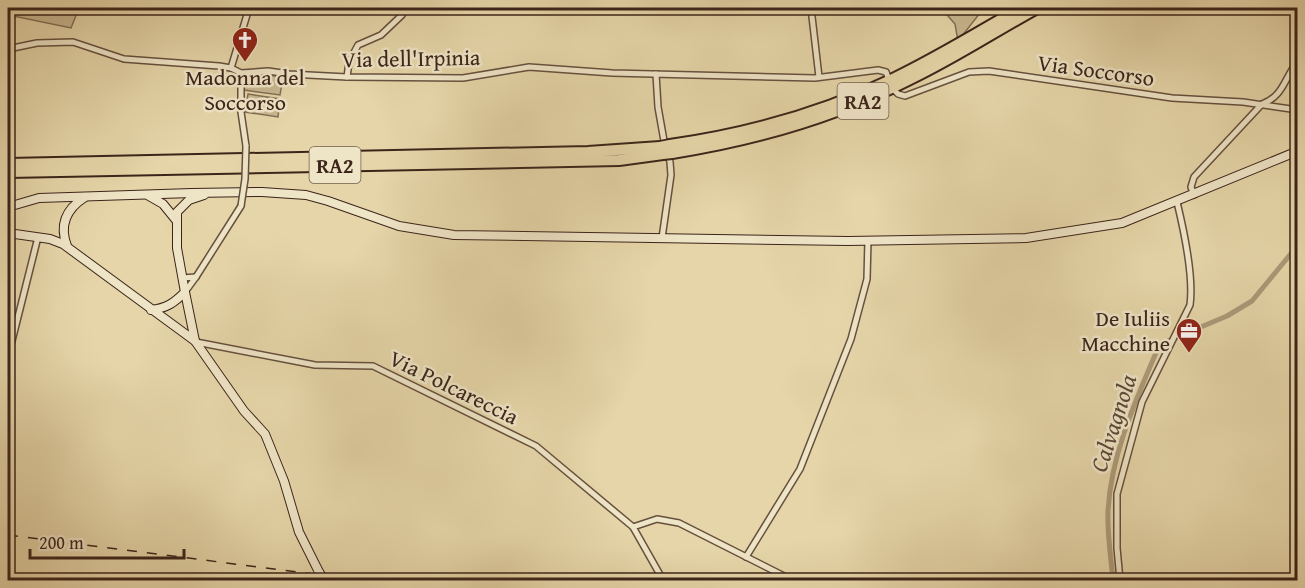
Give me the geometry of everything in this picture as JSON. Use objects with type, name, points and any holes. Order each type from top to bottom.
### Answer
[{"type":"highway","name":"RA2","points":[[8,172],[619,160],[760,127],[843,101],[913,70],[1021,8]]},
{"type":"highway","name":"RA2","points":[[8,164],[666,150],[742,140],[801,124],[912,78],[1037,8]]},
{"type":"street","points":[[231,68],[249,8]]},
{"type":"street","points":[[347,77],[349,62],[358,45],[381,34],[402,15],[406,8]]},
{"type":"street","points":[[811,8],[819,77]]},
{"type":"street","name":"Via dell'Irpinia","points":[[8,49],[37,43],[73,42],[124,59],[231,68],[241,73],[268,71],[347,77],[463,78],[529,66],[612,73],[819,77],[878,70],[886,72],[888,77]]},
{"type":"street","points":[[1194,195],[1191,187],[1194,177],[1262,104],[1277,96],[1290,70],[1298,61]]},
{"type":"street","name":"Via Soccorso","points":[[895,91],[905,96],[969,72],[989,71],[1172,98],[1262,104],[1298,110]]},
{"type":"street","points":[[151,310],[163,309],[173,304],[185,292],[241,206],[246,146],[241,112],[241,73]]},
{"type":"street","points":[[656,74],[658,107],[671,176],[662,238]]},
{"type":"street","points":[[8,207],[39,198],[262,192],[306,195],[399,226],[454,235],[868,240],[1026,238],[1122,223],[1298,152]]},
{"type":"street","points":[[195,341],[177,248],[176,220],[177,212],[189,200],[211,193]]},
{"type":"street","points":[[140,194],[155,198],[176,220]]},
{"type":"street","points":[[67,246],[63,230],[64,218],[76,203],[86,196]]},
{"type":"street","points":[[1120,580],[1117,548],[1117,494],[1142,402],[1180,328],[1190,305],[1192,293],[1177,202]]},
{"type":"street","points":[[8,233],[50,239],[67,246],[195,341],[244,411],[265,435],[284,481],[299,531],[324,580]]},
{"type":"street","points":[[8,357],[38,237]]},
{"type":"street","points":[[746,557],[800,469],[846,350],[867,279],[868,240]]},
{"type":"street","points":[[182,278],[196,277]]},
{"type":"street","name":"Via Polcareccia","points":[[195,341],[315,365],[373,366],[536,446],[633,527]]},
{"type":"street","points":[[663,580],[633,527],[657,519],[679,523],[792,580]]},
{"type":"shaded area","points":[[8,8],[79,8],[71,28],[8,15]]},
{"type":"shaded area","points":[[941,8],[984,8],[958,41],[955,24]]},
{"type":"shaded area","points":[[260,74],[283,77],[280,95],[244,90],[249,79]]},
{"type":"shaded area","points":[[248,94],[280,99],[278,117],[245,112]]},
{"type":"waterway","name":"Calvagnola","points":[[1113,580],[1108,511],[1114,469],[1126,428],[1158,348],[1163,343],[1227,316],[1252,301],[1298,245]]},
{"type":"waterway","points":[[8,577],[27,580]]},
{"type":"railway","points":[[8,535],[360,580]]},
{"type":"place","name":"Madonna del Soccorso","points":[[245,63]]},
{"type":"place","name":"De Iuliis Macchine","points":[[1189,354]]}]
